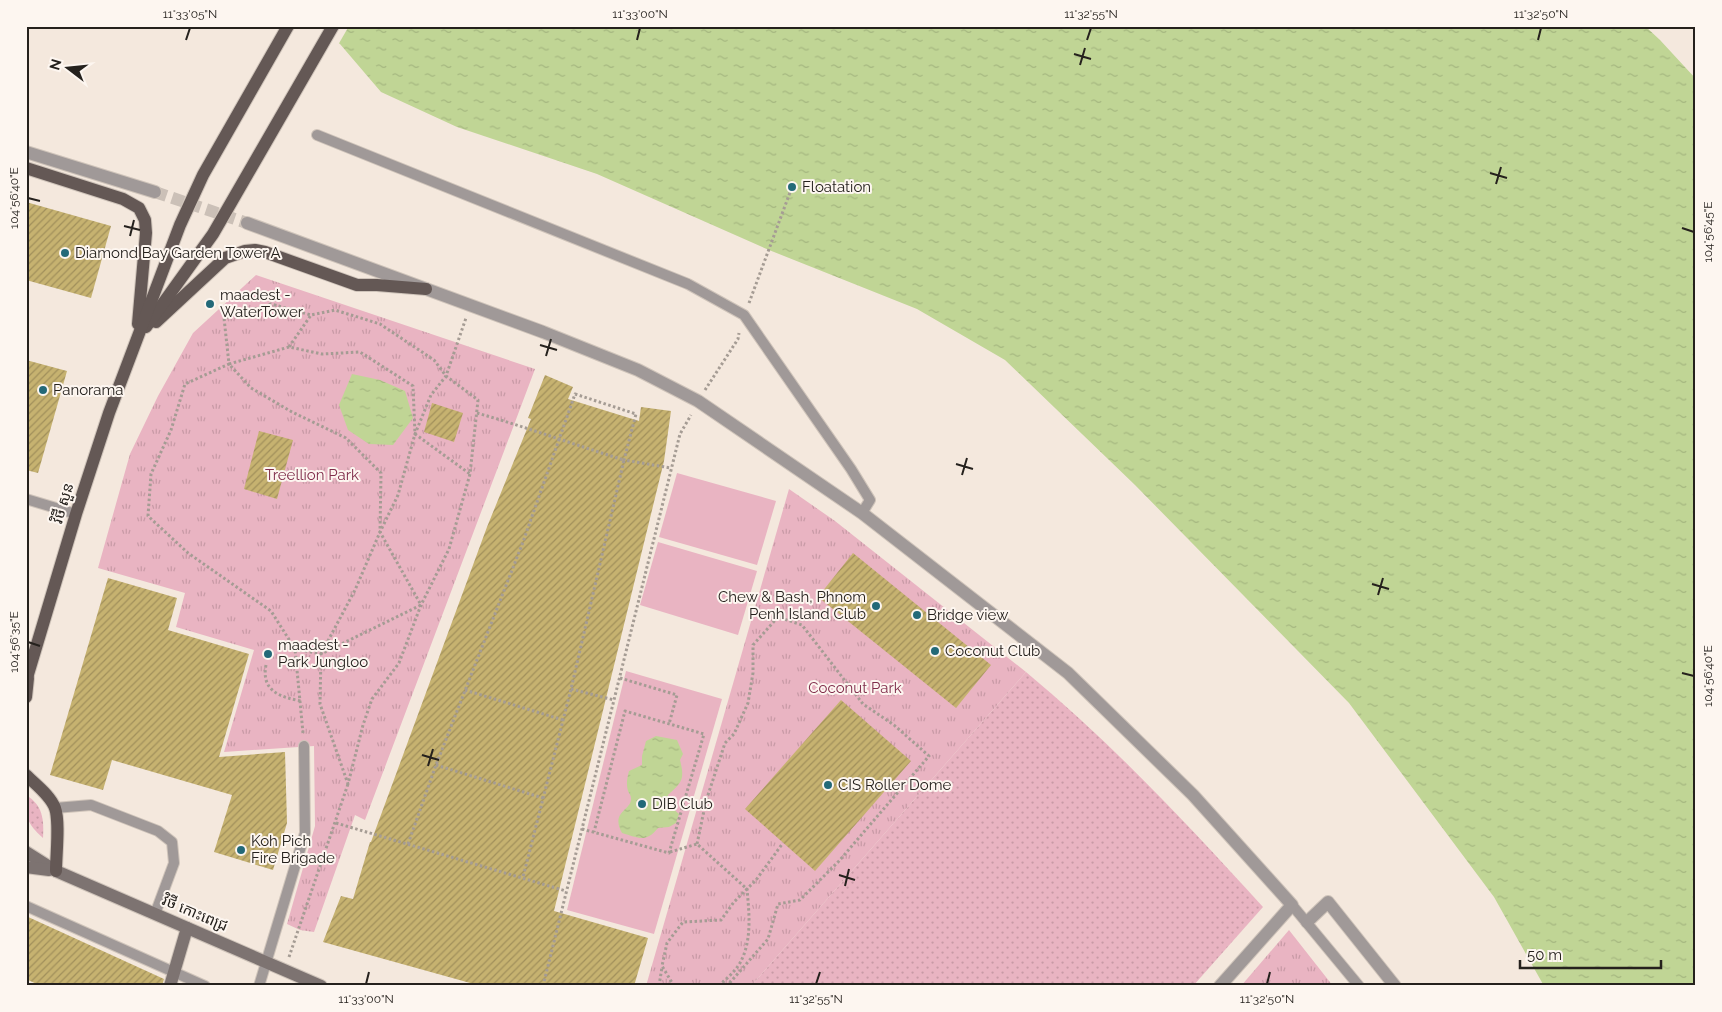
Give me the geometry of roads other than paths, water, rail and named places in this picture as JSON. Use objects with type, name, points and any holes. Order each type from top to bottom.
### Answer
[{"type":"main road","points":[[136,341],[180,225],[203,175],[288,26]]},
{"type":"main road","points":[[136,341],[212,234],[333,26]]},
{"type":"main road","points":[[26,168],[123,199],[139,208],[144,220],[146,233],[136,341]]},
{"type":"main road","points":[[136,341],[225,258],[245,251],[265,252],[357,285],[426,289]]},
{"type":"main road","name":"វិថី សួន","points":[[26,697],[27,679],[76,514],[109,413],[136,341]]},
{"type":"main road","points":[[26,775],[48,797],[55,808],[57,822],[56,871]]},
{"type":"main road","name":"វិថី កោះពេជ្រ","points":[[26,852],[56,871],[321,986]]},
{"type":"main road","name":"វិថី កោះពេជ្រ","points":[[26,867],[56,871]]},
{"type":"main road","points":[[170,986],[187,928]]},
{"type":"street","points":[[26,152],[155,192]]},
{"type":"street","points":[[247,223],[638,370],[698,401],[862,512],[1068,673],[1193,795],[1292,905],[1220,986]]},
{"type":"street","points":[[1307,922],[1328,902],[1395,986]]},
{"type":"lane","points":[[317,135],[688,284],[744,315],[851,469],[870,500],[862,512]]},
{"type":"lane","points":[[26,500],[76,514]]},
{"type":"lane","points":[[259,986],[305,833],[304,746]]},
{"type":"lane","points":[[55,808],[91,805],[158,832],[172,842],[174,863],[155,914]]},
{"type":"lane","points":[[1292,905],[1359,986]]},
{"type":"lane","points":[[26,906],[205,986]]},
{"type":"water","points":[[314,26],[1645,26],[1696,79],[1696,986],[1544,986],[1494,897],[1349,703],[1135,485],[1005,360],[917,309],[769,250],[597,174],[457,127],[381,92],[340,44]]},
{"type":"water","points":[[352,374],[380,380],[405,391],[413,418],[393,445],[369,444],[348,430],[339,405]]},
{"type":"water","points":[[656,736],[677,740],[683,754],[680,760],[681,780],[668,795],[668,804],[679,814],[676,823],[669,827],[658,828],[650,836],[638,838],[622,833],[618,820],[630,802],[631,797],[627,784],[629,771],[642,765],[646,741]]},
{"type":"tunnel","points":[[155,192],[247,223]]},
{"type":"place","name":"Floatation","points":[[792,187]]},
{"type":"place","name":"Diamond Bay Garden Tower A","points":[[65,253]]},
{"type":"place","name":"maadest - WaterTower","points":[[210,304]]},
{"type":"place","name":"Panorama","points":[[43,390]]},
{"type":"place","name":"Chew & Bash, Phnom Penh Island Club","points":[[876,606]]},
{"type":"place","name":"Bridge view","points":[[917,615]]},
{"type":"place","name":"Coconut Club","points":[[935,651]]},
{"type":"place","name":"maadest - Park Jungloo","points":[[268,654]]},
{"type":"place","name":"CIS Roller Dome","points":[[828,785]]},
{"type":"place","name":"DIB Club","points":[[642,804]]},
{"type":"place","name":"Koh Pich Fire Brigade","points":[[241,850]]},
{"type":"park label","name":"Treellion Park","points":[[312,475]]},
{"type":"park label","name":"Coconut Park","points":[[855,688]]}]
